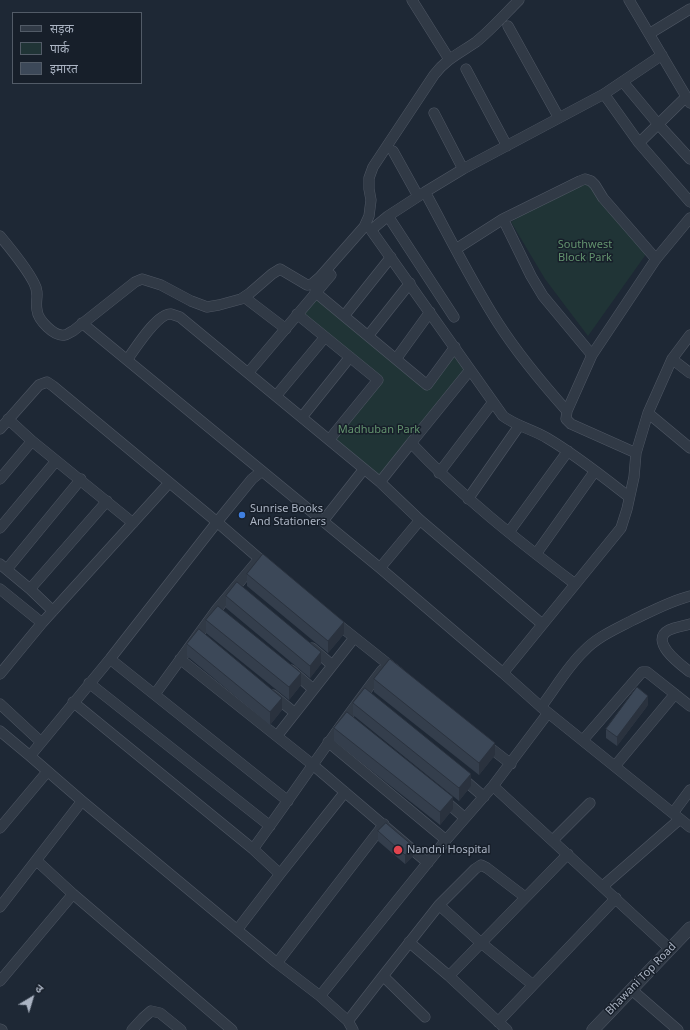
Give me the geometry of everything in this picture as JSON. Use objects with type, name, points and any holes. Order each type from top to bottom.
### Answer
[{"type":"street","points":[[412,0],[449,59]]},
{"type":"street","points":[[0,236],[34,283],[38,293],[37,311],[41,320],[47,327],[58,334],[65,335],[73,331],[135,282],[142,279],[161,285],[191,301],[207,307],[219,306],[244,297],[280,269],[307,285],[312,284],[364,228],[369,216],[371,200],[368,189],[369,178],[373,167],[434,75],[449,59],[477,41],[519,0]]},
{"type":"street","points":[[629,0],[688,100],[658,124],[639,143]]},
{"type":"street","points":[[649,34],[690,9]]},
{"type":"street","points":[[508,26],[559,118]]},
{"type":"street","points":[[248,373],[286,329],[315,292],[371,230],[388,216],[463,170],[604,94],[662,55]]},
{"type":"street","points":[[466,69],[506,146]]},
{"type":"street","points":[[623,82],[690,159]]},
{"type":"street","points":[[604,94],[639,143],[690,202]]},
{"type":"street","points":[[434,113],[463,170]]},
{"type":"street","points":[[393,151],[456,249],[468,272],[509,339],[535,374],[567,411]]},
{"type":"street","points":[[456,249],[503,219],[585,179],[591,181],[595,185],[603,198],[656,259]]},
{"type":"street","points":[[388,216],[454,317]]},
{"type":"street","points":[[636,453],[571,424],[566,419],[567,411],[592,355],[656,259],[690,218]]},
{"type":"street","points":[[503,219],[531,276],[543,296],[592,355]]},
{"type":"street","points":[[371,230],[503,416],[510,422],[534,431],[568,451],[629,497]]},
{"type":"street","points":[[344,316],[391,257]]},
{"type":"street","points":[[368,336],[410,283]]},
{"type":"street","points":[[315,292],[427,385],[455,347]]},
{"type":"street","points":[[244,297],[286,329]]},
{"type":"street","points":[[396,359],[430,312]]},
{"type":"street","points":[[127,360],[155,322],[162,316],[170,314],[180,317],[380,482],[420,520],[542,624]]},
{"type":"street","points":[[297,314],[378,380],[329,440]]},
{"type":"street","points":[[82,323],[380,568],[503,672],[545,710],[690,827]]},
{"type":"street","points":[[503,672],[621,528],[625,518],[634,477],[636,453],[648,413],[672,359],[690,335]]},
{"type":"street","points":[[276,396],[325,337]]},
{"type":"street","points":[[302,417],[350,357]]},
{"type":"street","points":[[672,359],[690,373]]},
{"type":"street","points":[[380,482],[470,370]]},
{"type":"street","points":[[0,429],[39,385],[47,382],[217,522],[276,574]]},
{"type":"street","points":[[439,473],[493,402]]},
{"type":"street","points":[[648,413],[690,448]]},
{"type":"street","points":[[8,419],[56,461],[81,479],[133,522]]},
{"type":"street","points":[[468,499],[519,426]]},
{"type":"street","points":[[0,479],[32,441]]},
{"type":"street","points":[[411,443],[439,473],[468,499],[575,584]]},
{"type":"street","points":[[509,532],[568,451]]},
{"type":"street","points":[[0,528],[56,461]]},
{"type":"street","points":[[323,521],[364,469]]},
{"type":"street","points":[[536,554],[594,470]]},
{"type":"street","points":[[30,756],[110,659],[252,479],[262,471]]},
{"type":"street","points":[[53,611],[3,566],[81,479]]},
{"type":"street","points":[[0,674],[42,623],[169,483]]},
{"type":"street","points":[[30,589],[107,501]]},
{"type":"street","points":[[380,568],[420,520]]},
{"type":"street","points":[[155,694],[180,659],[202,636],[220,611],[239,589],[258,559]]},
{"type":"street","points":[[1,592],[42,623]]},
{"type":"street","points":[[320,996],[446,840],[511,764],[577,658],[588,646],[649,612],[681,598],[690,596]]},
{"type":"street","points":[[324,613],[406,678]]},
{"type":"street","points":[[690,624],[664,633],[662,639],[663,646],[667,651],[690,672]]},
{"type":"street","points":[[277,736],[354,638]]},
{"type":"street","points":[[302,640],[332,665]]},
{"type":"street","points":[[110,659],[288,801]]},
{"type":"street","points":[[180,659],[313,765],[428,863]]},
{"type":"street","points":[[253,849],[328,742],[350,719],[368,695],[387,663]]},
{"type":"street","points":[[283,664],[314,690]]},
{"type":"street","points":[[583,740],[642,672],[650,674],[690,706]]},
{"type":"street","points":[[89,683],[270,826]]},
{"type":"street","points":[[265,688],[294,713]]},
{"type":"street","points":[[615,766],[675,694]]},
{"type":"street","points":[[73,702],[253,849],[280,874]]},
{"type":"street","points":[[0,704],[41,742]]},
{"type":"street","points":[[0,732],[237,930],[320,996],[351,1026],[382,976],[439,905],[475,869],[482,865],[525,897]]},
{"type":"street","points":[[474,734],[511,764]]},
{"type":"street","points":[[328,742],[446,840]]},
{"type":"street","points":[[454,771],[484,797]]},
{"type":"street","points":[[0,828],[47,772]]},
{"type":"street","points":[[493,786],[670,949]]},
{"type":"street","points":[[603,886],[676,816],[690,790]]},
{"type":"street","points":[[237,930],[345,792]]},
{"type":"street","points":[[435,792],[465,818]]},
{"type":"street","points":[[0,907],[82,801]]},
{"type":"street","points":[[553,840],[590,802]]},
{"type":"street","points":[[277,963],[384,824]]},
{"type":"street","points":[[449,976],[480,942],[568,854]]},
{"type":"street","points":[[37,861],[73,894],[232,1030]]},
{"type":"street","points":[[0,981],[73,894]]},
{"type":"street","points":[[498,1022],[616,898]]},
{"type":"street","points":[[439,905],[480,942],[533,985]]},
{"type":"street","name":"Bhawani Top Road","points":[[593,1030],[690,928]]},
{"type":"street","points":[[409,942],[449,976],[507,1030]]},
{"type":"street","points":[[382,976],[425,1017]]},
{"type":"street","points":[[632,990],[678,1030]]},
{"type":"street","points":[[132,1030],[151,1011],[160,1013],[176,1028]]},
{"type":"green space","name":"Southwest Block Park","points":[[583,176],[649,250],[588,336],[545,279],[511,222]]},
{"type":"green space","name":"Madhuban Park","points":[[315,292],[427,384],[455,347],[470,370],[380,482],[329,440],[378,380],[297,314]]},
{"type":"building","points":[[263,554],[344,622],[328,641],[247,574]]},
{"type":"building","points":[[237,582],[321,652],[310,666],[226,596]]},
{"type":"building","points":[[218,606],[301,673],[289,687],[206,620]]},
{"type":"building","points":[[199,629],[282,698],[270,712],[187,644]]},
{"type":"building","points":[[390,659],[495,743],[479,763],[374,679]]},
{"type":"building","points":[[637,687],[648,696],[617,737],[606,729]]},
{"type":"building","points":[[365,688],[471,774],[459,788],[353,703]]},
{"type":"building","points":[[347,712],[453,797],[440,812],[334,728]]},
{"type":"building","points":[[386,823],[413,846],[405,855],[378,831]]},
{"type":"place","name":"Sunrise Books And Stationers","points":[[242,515]]},
{"type":"place","name":"Nandni Hospital","points":[[398,850]]}]
